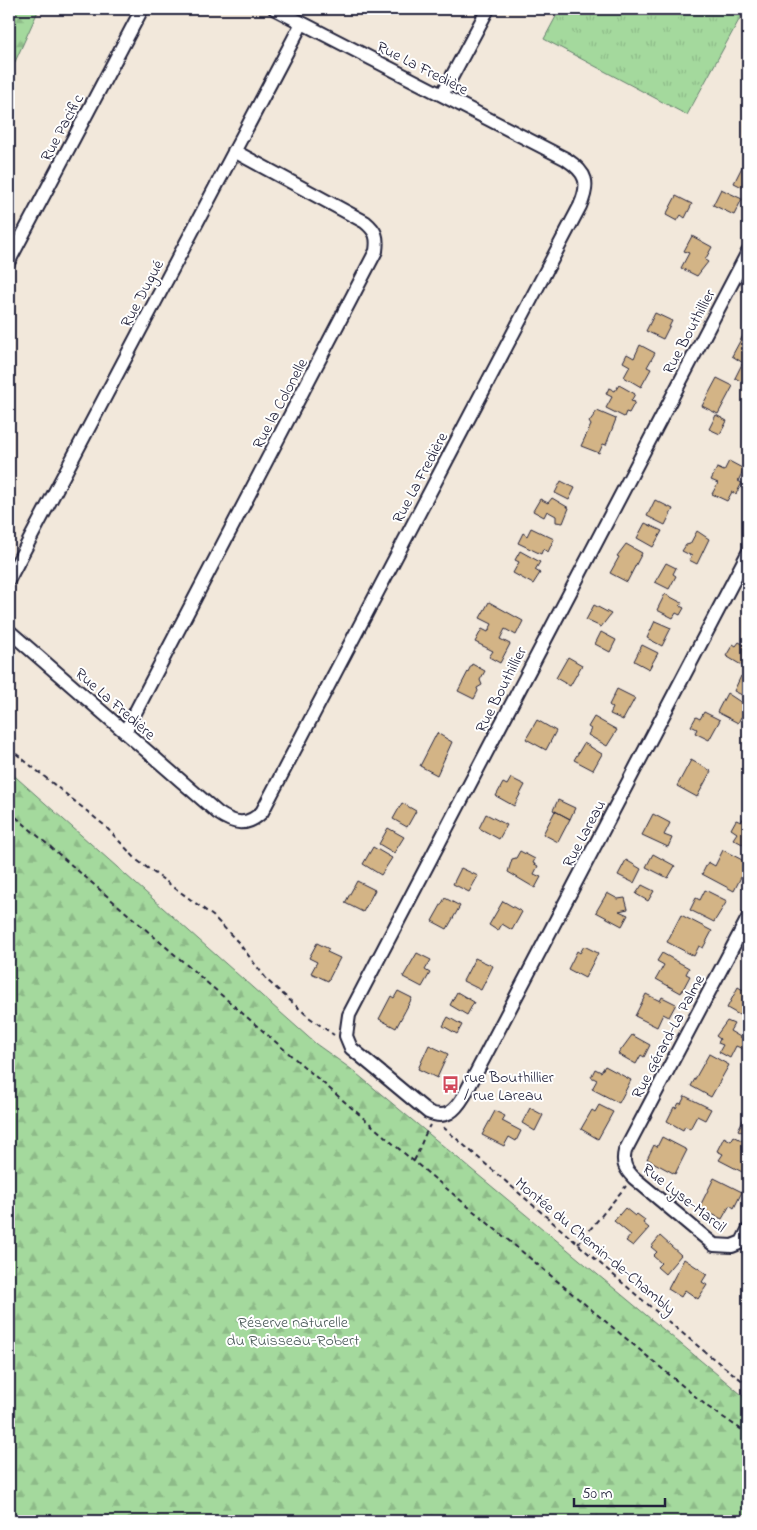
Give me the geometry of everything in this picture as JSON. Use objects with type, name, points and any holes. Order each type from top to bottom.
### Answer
[{"type":"street","name":"Rue Pacific","points":[[9,261],[142,9]]},
{"type":"street","name":"Rue La Fredière","points":[[9,631],[229,821],[242,824],[254,821],[262,812],[580,206],[585,193],[586,180],[579,168],[275,9]]},
{"type":"street","points":[[442,96],[488,9]]},
{"type":"street","name":"Rue Dugué","points":[[9,579],[302,23]]},
{"type":"street","name":"Rue la Colonelle","points":[[125,732],[376,251],[378,239],[373,228],[365,222],[234,151]]},
{"type":"street","name":"Rue Bouthillier","points":[[346,1036],[347,1020],[353,1005],[748,252]]},
{"type":"street","name":"Rue Lareau","points":[[437,1116],[452,1112],[464,1096],[748,553]]},
{"type":"street","name":"Rue Gérard-La Palme","points":[[630,1174],[623,1161],[625,1151],[748,918]]},
{"type":"street","points":[[346,1036],[352,1048],[365,1060],[419,1105],[437,1116]]},
{"type":"street","name":"Rue Lyse-Marcil","points":[[630,1174],[714,1245],[723,1247],[742,1242],[748,1230]]},
{"type":"path","points":[[9,748],[104,825],[138,861],[213,916],[238,942],[268,981],[285,997],[336,1036],[346,1036]]},
{"type":"path","points":[[9,811],[414,1161],[708,1407],[748,1434]]},
{"type":"path","points":[[414,1161],[421,1148],[423,1136],[437,1116]]},
{"type":"path","name":"Montée du Chemin-de-Chambly","points":[[437,1116],[440,1124],[460,1143],[710,1356],[748,1385]]},
{"type":"path","points":[[578,1244],[630,1174]]},
{"type":"green space","points":[[9,9],[39,9],[9,75]]},
{"type":"green space","points":[[560,9],[745,9],[687,115],[544,39]]},
{"type":"green space","name":"Réserve naturelle du Ruisseau-Robert","points":[[9,771],[316,1044],[351,1069],[748,1400],[748,1521],[9,1521]]},
{"type":"building","points":[[748,155],[748,190],[734,183]]},
{"type":"building","points":[[721,189],[742,199],[734,215],[713,205]]},
{"type":"building","points":[[676,196],[692,204],[685,218],[681,215],[677,221],[666,215]]},
{"type":"building","points":[[692,236],[712,247],[705,260],[708,262],[697,276],[681,268],[689,253],[684,251]]},
{"type":"building","points":[[655,313],[672,321],[663,339],[646,331]]},
{"type":"building","points":[[748,328],[748,366],[732,356]]},
{"type":"building","points":[[640,345],[655,353],[647,367],[651,369],[641,387],[624,377],[630,366],[623,362],[627,354],[634,358]]},
{"type":"building","points":[[742,364],[748,368],[748,385],[735,378]]},
{"type":"building","points":[[717,378],[733,386],[718,414],[702,406]]},
{"type":"building","points":[[619,385],[635,394],[631,401],[635,402],[629,413],[626,412],[624,417],[606,408],[612,397],[606,394],[609,388],[615,391]]},
{"type":"building","points":[[597,411],[616,419],[606,445],[603,444],[599,453],[581,446],[591,425],[589,422]]},
{"type":"building","points":[[716,415],[727,421],[720,434],[709,429]]},
{"type":"building","points":[[729,461],[744,469],[738,481],[742,483],[736,494],[732,492],[727,501],[712,494],[718,483],[711,480],[717,468],[724,471]]},
{"type":"building","points":[[561,481],[575,488],[569,500],[555,493]]},
{"type":"building","points":[[552,498],[569,508],[563,523],[556,522],[556,516],[547,511],[544,517],[533,511],[540,499],[548,503]]},
{"type":"building","points":[[655,500],[673,509],[665,525],[647,516]]},
{"type":"building","points":[[645,523],[662,531],[653,547],[637,538]]},
{"type":"building","points":[[531,528],[554,539],[548,552],[543,549],[541,554],[518,543],[523,533],[527,536]]},
{"type":"building","points":[[697,531],[709,539],[697,564],[689,560],[692,556],[682,551],[686,545],[690,544]]},
{"type":"building","points":[[626,544],[642,553],[627,582],[610,573],[619,557],[617,556]]},
{"type":"building","points":[[520,551],[540,562],[535,570],[540,573],[533,584],[513,573],[519,562],[515,560]]},
{"type":"building","points":[[666,563],[676,568],[673,574],[676,576],[669,589],[655,582]]},
{"type":"building","points":[[665,594],[682,603],[680,606],[684,608],[680,615],[676,613],[673,618],[657,610]]},
{"type":"building","points":[[489,602],[523,621],[516,635],[505,629],[500,639],[510,644],[500,663],[489,657],[493,651],[475,642],[482,629],[488,632],[492,624],[480,618]]},
{"type":"building","points":[[594,605],[611,614],[601,627],[586,620]]},
{"type":"building","points":[[655,621],[671,628],[662,646],[647,638]]},
{"type":"building","points":[[601,632],[616,640],[610,652],[595,644]]},
{"type":"building","points":[[739,642],[748,647],[748,669],[726,656],[733,644],[736,646]]},
{"type":"building","points":[[642,645],[658,653],[649,669],[634,661]]},
{"type":"building","points":[[568,657],[582,665],[570,686],[556,678]]},
{"type":"building","points":[[472,664],[485,671],[480,680],[482,685],[477,688],[478,691],[474,699],[458,691]]},
{"type":"building","points":[[741,676],[748,680],[748,698],[734,691]]},
{"type":"building","points":[[617,689],[635,698],[623,720],[610,714],[613,708],[609,705]]},
{"type":"building","points":[[727,693],[748,707],[746,719],[741,717],[738,723],[717,712]]},
{"type":"building","points":[[704,712],[720,720],[709,740],[695,733],[697,729],[691,726],[696,717],[700,719]]},
{"type":"building","points":[[594,717],[617,730],[607,746],[588,735],[591,729],[588,727]]},
{"type":"building","points":[[537,720],[556,731],[546,750],[526,739]]},
{"type":"building","points":[[437,733],[452,742],[437,775],[420,766]]},
{"type":"building","points":[[584,743],[602,754],[593,770],[574,760]]},
{"type":"building","points":[[691,760],[711,771],[697,797],[677,786]]},
{"type":"building","points":[[511,778],[525,785],[514,806],[496,796],[503,783],[507,785]]},
{"type":"building","points":[[558,800],[575,808],[570,819],[553,810]]},
{"type":"building","points":[[402,803],[416,811],[407,827],[393,819]]},
{"type":"building","points":[[555,811],[570,819],[558,842],[543,834]]},
{"type":"building","points":[[747,812],[748,847],[733,839],[737,833],[731,829],[736,820],[741,822]]},
{"type":"building","points":[[486,814],[507,825],[499,839],[479,828]]},
{"type":"building","points":[[653,814],[670,823],[664,835],[672,838],[668,847],[642,835]]},
{"type":"building","points":[[388,828],[404,837],[394,853],[379,844]]},
{"type":"building","points":[[373,847],[392,858],[381,875],[363,864]]},
{"type":"building","points":[[723,850],[748,863],[734,891],[702,874],[708,862],[715,866]]},
{"type":"building","points":[[520,851],[535,859],[533,863],[538,866],[534,874],[541,877],[535,888],[508,872],[512,859],[516,858]]},
{"type":"building","points":[[653,854],[675,866],[668,878],[646,867]]},
{"type":"building","points":[[626,860],[641,869],[634,883],[618,875]]},
{"type":"building","points":[[461,868],[478,876],[469,892],[453,884]]},
{"type":"building","points":[[357,881],[375,890],[363,912],[345,903]]},
{"type":"building","points":[[642,885],[654,891],[648,901],[636,894]]},
{"type":"building","points":[[705,890],[727,901],[714,922],[690,910],[696,898],[700,900]]},
{"type":"building","points":[[607,893],[618,899],[625,898],[628,909],[619,911],[628,915],[622,926],[596,912]]},
{"type":"building","points":[[445,898],[460,906],[447,929],[432,921]]},
{"type":"building","points":[[503,901],[522,912],[512,930],[502,924],[498,931],[489,925]]},
{"type":"building","points":[[681,915],[712,931],[703,948],[699,946],[694,956],[667,942]]},
{"type":"building","points":[[317,943],[329,949],[327,952],[340,958],[328,981],[311,973],[317,962],[309,958]]},
{"type":"building","points":[[584,946],[598,953],[585,978],[568,969],[577,951],[580,953]]},
{"type":"building","points":[[417,953],[431,960],[425,970],[430,973],[422,987],[403,977]]},
{"type":"building","points":[[662,953],[689,968],[686,974],[690,976],[681,993],[656,979],[664,965],[657,961]]},
{"type":"building","points":[[475,958],[493,966],[481,990],[463,981]]},
{"type":"building","points":[[738,987],[748,993],[748,1020],[727,1008]]},
{"type":"building","points":[[398,991],[412,998],[396,1028],[379,1019],[391,996],[394,998]]},
{"type":"building","points":[[457,992],[474,1002],[467,1015],[450,1005]]},
{"type":"building","points":[[646,994],[660,1001],[662,997],[676,1004],[669,1017],[663,1014],[657,1027],[635,1016]]},
{"type":"building","points":[[448,1017],[462,1025],[457,1034],[443,1026]]},
{"type":"building","points":[[727,1021],[734,1024],[730,1031],[747,1041],[743,1049],[736,1046],[730,1058],[719,1052],[723,1045],[718,1043],[720,1039],[716,1036]]},
{"type":"building","points":[[632,1035],[650,1045],[644,1057],[641,1055],[636,1064],[618,1054]]},
{"type":"building","points":[[429,1045],[448,1054],[437,1078],[418,1069]]},
{"type":"building","points":[[709,1054],[729,1065],[711,1097],[691,1086]]},
{"type":"building","points":[[605,1066],[631,1080],[619,1103],[592,1089],[597,1080],[591,1077],[595,1069],[601,1072]]},
{"type":"building","points":[[685,1096],[711,1109],[705,1120],[697,1116],[690,1129],[685,1126],[683,1130],[667,1121],[674,1107],[676,1108],[679,1103],[681,1104]]},
{"type":"building","points":[[599,1105],[613,1112],[598,1139],[581,1129],[592,1110],[595,1112]]},
{"type":"building","points":[[530,1108],[543,1115],[535,1131],[522,1123]]},
{"type":"building","points":[[748,1110],[748,1135],[738,1130]]},
{"type":"building","points":[[495,1111],[505,1116],[502,1121],[521,1131],[516,1141],[509,1137],[504,1146],[482,1135]]},
{"type":"building","points":[[734,1136],[748,1144],[748,1175],[719,1160],[723,1154],[717,1151],[724,1137],[731,1141]]},
{"type":"building","points":[[662,1137],[687,1150],[675,1174],[647,1159],[654,1145],[657,1147]]},
{"type":"building","points":[[714,1178],[742,1192],[734,1208],[730,1205],[722,1219],[699,1208]]},
{"type":"building","points":[[625,1208],[635,1216],[637,1214],[645,1220],[643,1223],[649,1228],[633,1246],[626,1241],[631,1235],[614,1221]]},
{"type":"building","points":[[660,1236],[681,1255],[665,1274],[657,1267],[661,1263],[653,1256],[657,1252],[651,1247]]},
{"type":"building","points":[[684,1259],[707,1274],[702,1282],[707,1285],[698,1299],[685,1290],[681,1297],[668,1289]]},
{"type":"place","name":"rue Bouthillier / rue Lareau","points":[[450,1085]]}]
